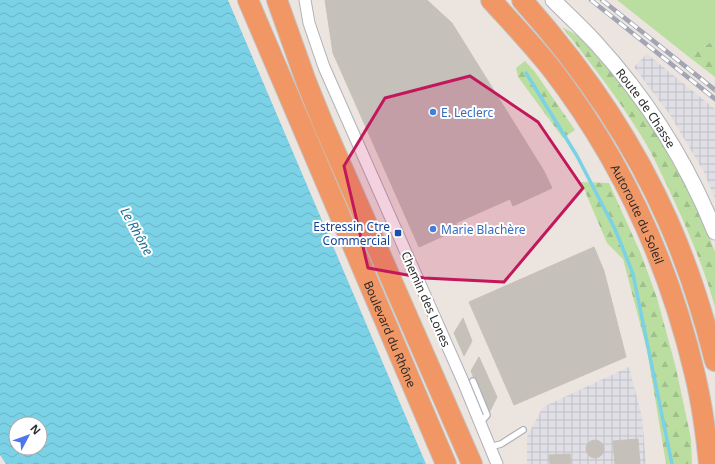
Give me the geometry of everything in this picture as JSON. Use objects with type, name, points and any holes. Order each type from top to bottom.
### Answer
[{"type":"highway","name":"Boulevard du Rhône","points":[[248,0],[446,464]]},
{"type":"highway","name":"Boulevard du Rhône","points":[[277,0],[307,84],[368,228],[472,464]]},
{"type":"highway","name":"Autoroute du Soleil","points":[[491,0],[551,68],[576,103],[614,163],[644,223],[666,276],[683,328],[704,420],[709,464]]},
{"type":"highway","name":"Autoroute du Soleil","points":[[522,0],[563,48],[593,89],[632,149],[668,220],[686,265],[715,361]]},
{"type":"highway","points":[[410,378],[458,464]]},
{"type":"main road","name":"Route de Chasse","points":[[553,0],[619,69],[659,123],[695,186],[715,232]]},
{"type":"street","name":"Chemin des Lones","points":[[305,0],[309,23],[324,67],[497,464]]},
{"type":"lane","points":[[473,380],[487,415],[480,423]]},
{"type":"lane","points":[[490,447],[501,444],[523,430]]},
{"type":"highlighted area","points":[[470,76],[538,122],[583,188],[504,282],[424,278],[368,268],[344,166],[385,98]]},
{"type":"shaded area","points":[[647,54],[715,109],[715,199],[704,172],[670,115],[634,67]]},
{"type":"shaded area","points":[[629,367],[642,417],[646,464],[527,464],[527,437],[543,407]]},
{"type":"green space","points":[[617,0],[715,0],[715,44],[711,42],[689,57]]},
{"type":"green space","points":[[562,27],[582,38],[621,83],[650,122],[686,186],[715,252],[715,307],[701,264],[689,235],[650,151],[614,94]]},
{"type":"green space","points":[[711,42],[715,44],[715,77],[689,57]]},
{"type":"green space","points":[[525,61],[535,72],[575,130],[563,138],[518,77],[516,68]]},
{"type":"green space","points":[[581,182],[609,183],[641,254],[657,298],[676,368],[691,439],[692,464],[666,464],[647,350],[623,259],[607,243]]},
{"type":"water","name":"Le Rhône","points":[[0,0],[228,0],[426,464],[6,464],[0,455]]},
{"type":"building","name":"E. Leclerc","points":[[325,0],[427,0],[452,23],[544,171],[552,188],[513,206],[510,199],[456,223],[459,229],[419,247],[333,53]]},
{"type":"building","points":[[594,247],[604,271],[626,357],[514,405],[469,302]]},
{"type":"building","points":[[463,318],[472,341],[464,356],[454,333]]},
{"type":"building","points":[[479,357],[497,397],[489,413],[471,371]]},
{"type":"building","points":[[638,439],[640,464],[615,464],[613,441]]},
{"type":"building","points":[[591,440],[599,440],[604,445],[602,456],[599,458],[591,458],[586,453],[586,445]]},
{"type":"building","points":[[570,454],[571,464],[550,464],[549,455]]},
{"type":"waterway","points":[[526,73],[577,156],[615,229],[633,274],[672,464]]},
{"type":"railway","points":[[591,0],[715,99]]},
{"type":"railway","points":[[602,0],[715,90]]},
{"type":"place","name":"E. Leclerc","points":[[433,112]]},
{"type":"place","name":"Marie Blachère","points":[[433,229]]},
{"type":"place","name":"Estressin Ctre Commercial","points":[[398,233]]}]
